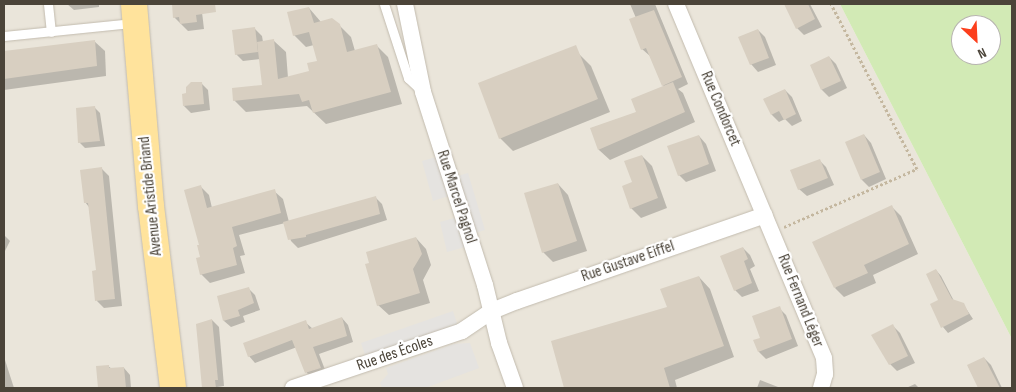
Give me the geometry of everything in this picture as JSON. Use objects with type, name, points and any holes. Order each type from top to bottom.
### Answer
[{"type":"main road","name":"Avenue Aristide Briand","points":[[135,13],[151,206],[173,388]]},
{"type":"street","name":"Rue Marcel Pagnol","points":[[405,4],[423,92],[492,310],[499,343],[515,388]]},
{"type":"street","name":"Rue Condorcet","points":[[676,4],[765,214]]},
{"type":"street","name":"Rue Fernand Léger","points":[[765,214],[824,358],[825,374],[821,388]]},
{"type":"street","name":"Rue Gustave Eiffel","points":[[492,310],[765,214]]},
{"type":"street","name":"Rue des Écoles","points":[[293,388],[462,331],[492,310]]},
{"type":"lane","points":[[48,4],[51,32]]},
{"type":"lane","points":[[384,4],[408,78],[423,92]]},
{"type":"lane","points":[[4,36],[51,32],[135,13]]},
{"type":"path","points":[[772,232],[917,169],[831,4]]},
{"type":"shaded area","points":[[4,4],[840,4],[1012,339],[1012,388],[4,388]]},
{"type":"shaded area","points":[[443,155],[450,178],[468,173],[485,230],[469,235],[472,245],[447,252],[440,222],[462,216],[455,194],[433,201],[422,161]]},
{"type":"shaded area","points":[[453,311],[458,326],[366,358],[361,343]]},
{"type":"shaded area","points":[[470,343],[479,368],[425,388],[382,388],[380,383],[388,374],[386,368],[454,344]]},
{"type":"green space","points":[[840,4],[1012,4],[1012,339]]},
{"type":"building","points":[[172,4],[215,4],[216,12],[196,15],[197,22],[180,24],[179,17],[173,18]]},
{"type":"building","points":[[784,4],[808,4],[815,19],[796,29]]},
{"type":"building","points":[[309,7],[314,23],[332,18],[340,24],[347,52],[377,44],[391,92],[313,113],[309,100],[302,102],[299,94],[233,101],[232,88],[262,85],[257,42],[274,39],[278,79],[309,71],[307,63],[317,61],[309,32],[293,36],[287,12]]},
{"type":"building","points":[[654,10],[682,77],[662,86],[646,48],[641,50],[629,19]]},
{"type":"building","points":[[255,27],[258,52],[235,55],[232,30]]},
{"type":"building","points":[[758,29],[769,58],[750,65],[738,37]]},
{"type":"building","points":[[95,40],[97,66],[4,79],[4,51]]},
{"type":"building","points":[[576,45],[598,99],[499,139],[478,83]]},
{"type":"building","points":[[829,56],[841,81],[821,90],[810,65]]},
{"type":"building","points":[[191,82],[202,82],[204,104],[183,106],[182,94],[186,93],[186,87]]},
{"type":"building","points":[[673,82],[685,112],[598,150],[590,128],[636,112],[631,99]]},
{"type":"building","points":[[785,89],[796,114],[784,120],[779,111],[771,115],[763,99]]},
{"type":"building","points":[[95,106],[100,141],[78,143],[76,108]]},
{"type":"building","points":[[864,134],[880,172],[861,180],[845,142]]},
{"type":"building","points":[[699,135],[709,164],[678,176],[667,146]]},
{"type":"building","points":[[642,155],[658,198],[630,209],[622,186],[632,182],[624,161]]},
{"type":"building","points":[[820,159],[828,178],[798,190],[790,170]]},
{"type":"building","points":[[102,167],[115,299],[95,301],[92,271],[96,270],[88,203],[84,203],[80,170]]},
{"type":"building","points":[[558,183],[577,241],[542,253],[524,193]]},
{"type":"building","points":[[201,185],[207,208],[275,189],[281,213],[232,227],[237,246],[233,248],[237,265],[200,275],[196,258],[200,257],[197,245],[199,245],[184,190]]},
{"type":"building","points":[[376,196],[380,214],[306,235],[306,237],[288,240],[283,222]]},
{"type":"building","points":[[892,205],[909,244],[864,265],[868,273],[834,288],[812,242]]},
{"type":"building","points":[[416,237],[422,254],[413,269],[420,293],[377,306],[365,264],[369,263],[366,252]]},
{"type":"building","points":[[743,247],[748,259],[744,261],[752,283],[734,291],[720,256]]},
{"type":"building","points":[[936,269],[952,299],[964,303],[969,314],[941,328],[930,304],[938,300],[926,274]]},
{"type":"building","points":[[699,276],[724,346],[664,368],[670,388],[564,388],[551,341],[667,307],[660,289]]},
{"type":"building","points":[[249,287],[254,303],[238,310],[240,316],[223,321],[217,296]]},
{"type":"building","points":[[780,306],[792,339],[758,352],[753,340],[760,338],[752,316]]},
{"type":"building","points":[[342,317],[347,336],[313,347],[321,368],[305,373],[292,340],[248,357],[243,343],[306,320],[309,329]]},
{"type":"building","points":[[212,319],[218,380],[215,380],[216,388],[202,388],[196,324]]},
{"type":"building","points":[[893,324],[908,356],[889,365],[871,335]]},
{"type":"building","points":[[984,357],[1000,388],[978,388],[967,365]]},
{"type":"building","points":[[109,365],[109,368],[124,367],[126,388],[98,388],[96,366]]}]
